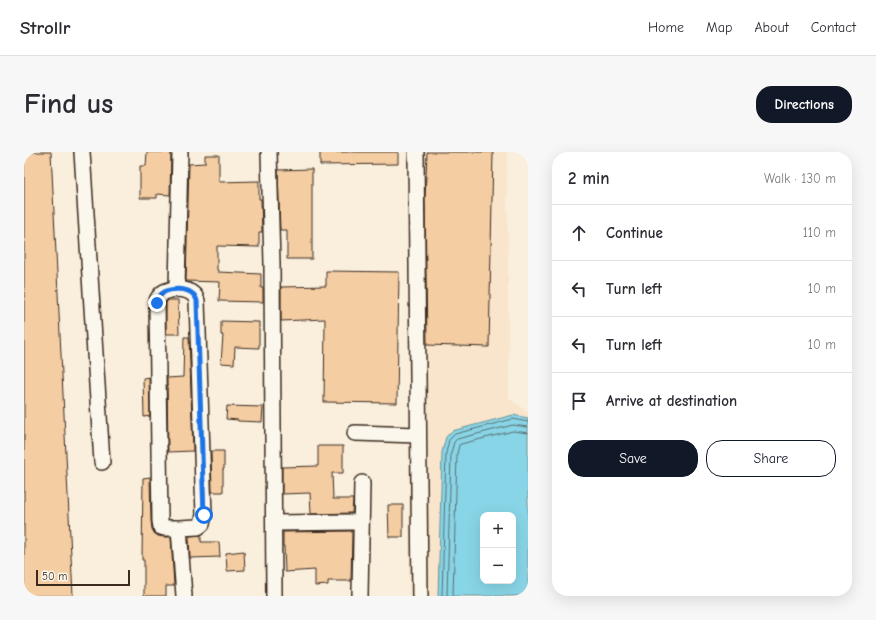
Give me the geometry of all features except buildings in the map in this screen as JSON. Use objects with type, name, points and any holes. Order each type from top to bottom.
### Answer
[{"type":"street","points":[[82,152],[102,462]]},
{"type":"street","points":[[178,288],[180,152]]},
{"type":"street","points":[[270,152],[274,596]]},
{"type":"street","points":[[416,152],[420,596]]},
{"type":"street","points":[[178,288],[195,295],[197,301],[204,515],[202,524],[198,527],[179,528],[161,527],[160,521],[157,303],[159,296],[164,292],[178,288]]},
{"type":"street","points":[[354,433],[418,435]]},
{"type":"street","points":[[360,596],[362,483]]},
{"type":"street","points":[[274,523],[354,522]]},
{"type":"street","points":[[179,528],[184,596]]},
{"type":"shaded area","points":[[411,152],[507,152],[509,398],[528,412],[528,596],[409,596]]},
{"type":"water","points":[[513,415],[528,418],[528,596],[438,596],[442,452],[446,437],[452,431]]},
{"type":"route","points":[[157,303],[159,296],[164,292],[178,288],[195,295],[197,301],[204,515]]}]
